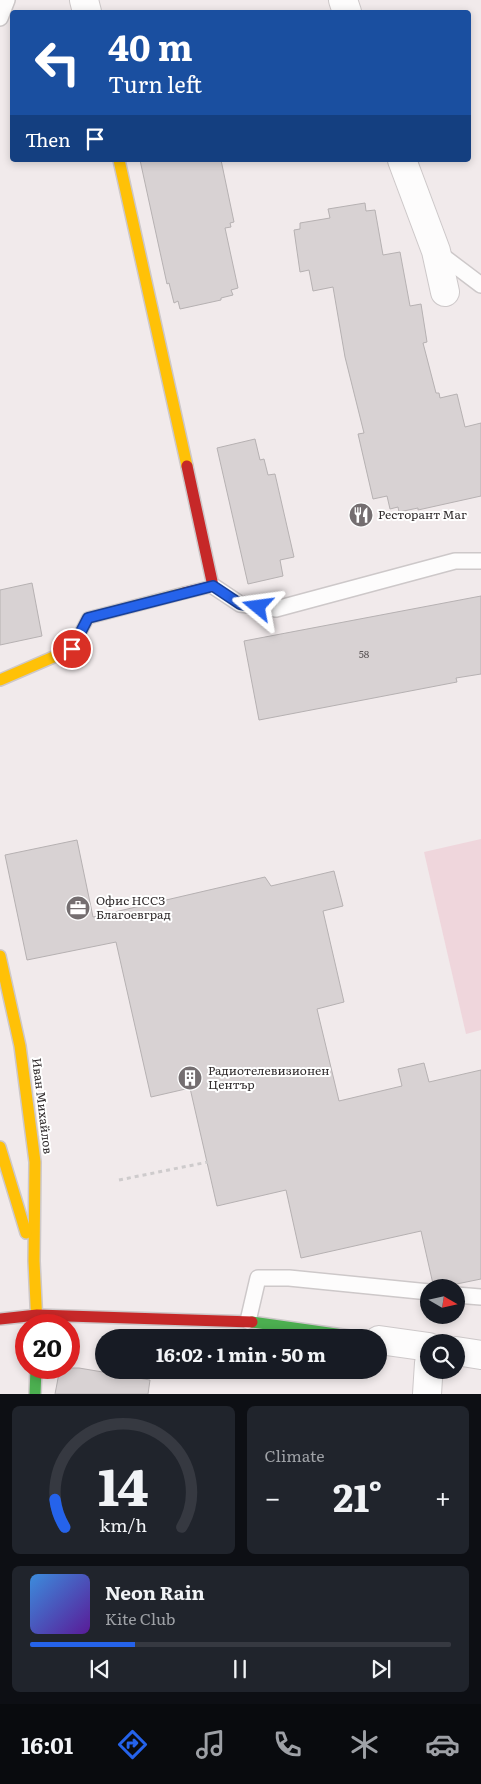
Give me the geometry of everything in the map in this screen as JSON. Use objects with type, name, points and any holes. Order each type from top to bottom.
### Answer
[{"type":"street","points":[[0,680],[72,649],[88,618],[213,586],[119,162]]},
{"type":"street","points":[[403,162],[436,251],[446,292]]},
{"type":"street","name":"Иван Михайлов","points":[[0,956],[20,1046],[35,1162],[34,1261],[37,1314]]},
{"type":"street","name":"Иван Михайлов","points":[[0,1147],[34,1261]]},
{"type":"street","points":[[0,1319],[15,1319]]},
{"type":"street","points":[[80,1320],[248,1321],[303,1329]]},
{"type":"street","points":[[387,1341],[420,1346]]},
{"type":"street","points":[[465,1352],[481,1355]]},
{"type":"street","points":[[35,1394],[36,1379]]},
{"type":"street","points":[[427,1394],[428,1379]]},
{"type":"lane","points":[[0,18],[7,0]]},
{"type":"lane","points":[[436,251],[481,285]]},
{"type":"lane","points":[[213,586],[240,604],[276,609],[455,561],[481,561]]},
{"type":"lane","points":[[248,1321],[258,1278],[289,1278],[420,1291]]},
{"type":"lane","points":[[465,1296],[481,1297]]},
{"type":"path","points":[[120,1180],[208,1162]]},
{"type":"shaded area","points":[[481,839],[481,1030],[466,1034],[424,852]]},
{"type":"building","points":[[140,162],[221,162],[234,222],[230,223],[231,227],[225,228],[238,288],[231,290],[233,295],[221,298],[221,300],[180,309],[178,301],[174,303],[169,283],[167,284]]},
{"type":"building","points":[[365,203],[366,211],[375,210],[383,255],[400,252],[410,306],[421,304],[427,342],[423,343],[436,393],[439,393],[440,398],[457,394],[465,427],[481,423],[481,496],[418,510],[418,508],[399,512],[398,507],[390,509],[387,496],[373,499],[358,434],[364,433],[345,357],[333,287],[313,291],[309,270],[300,272],[294,230],[300,229],[300,223],[330,218],[328,209]]},
{"type":"building","points":[[255,439],[260,460],[264,459],[268,475],[275,474],[294,557],[280,560],[283,576],[248,584],[217,448]]},
{"type":"building","points":[[32,583],[42,636],[0,645],[0,590]]},
{"type":"building","points":[[481,596],[481,674],[456,678],[457,682],[259,720],[244,641]]},
{"type":"building","name":"Радиотелевизионен Център","points":[[77,840],[93,917],[265,877],[271,886],[334,871],[343,906],[323,911],[344,1002],[317,1009],[339,1101],[402,1086],[398,1069],[424,1063],[429,1082],[481,1070],[481,1279],[465,1282],[465,1279],[432,1279],[421,1231],[301,1258],[286,1190],[217,1206],[190,1088],[151,1097],[116,942],[27,960],[5,855]]},
{"type":"building","points":[[80,1368],[95,1371],[95,1379],[150,1380],[148,1394],[55,1394],[58,1379],[80,1379]]},
{"type":"traffic: fast","points":[[252,1322],[301,1329]]},
{"type":"traffic: fast","points":[[35,1394],[36,1379]]},
{"type":"traffic: slow","points":[[119,162],[187,466]]},
{"type":"traffic: slow","points":[[0,680],[72,649],[88,618],[184,593]]},
{"type":"traffic: slow","points":[[0,956],[20,1046],[35,1162],[34,1261],[36,1314]]},
{"type":"traffic: slow","points":[[0,1147],[26,1233]]},
{"type":"traffic: jam","points":[[184,593],[213,586],[187,466]]},
{"type":"traffic: jam","points":[[0,1319],[37,1315],[252,1322]]},
{"type":"place","name":"Ресторант Маг","points":[[361,515]]},
{"type":"place","name":"Офис НССЗ Благоевград","points":[[78,908]]},
{"type":"place","name":"Радиотелевизионен Център","points":[[190,1078]]},
{"type":"route","points":[[72,649],[88,618],[213,586],[240,604],[258,607]]}]
